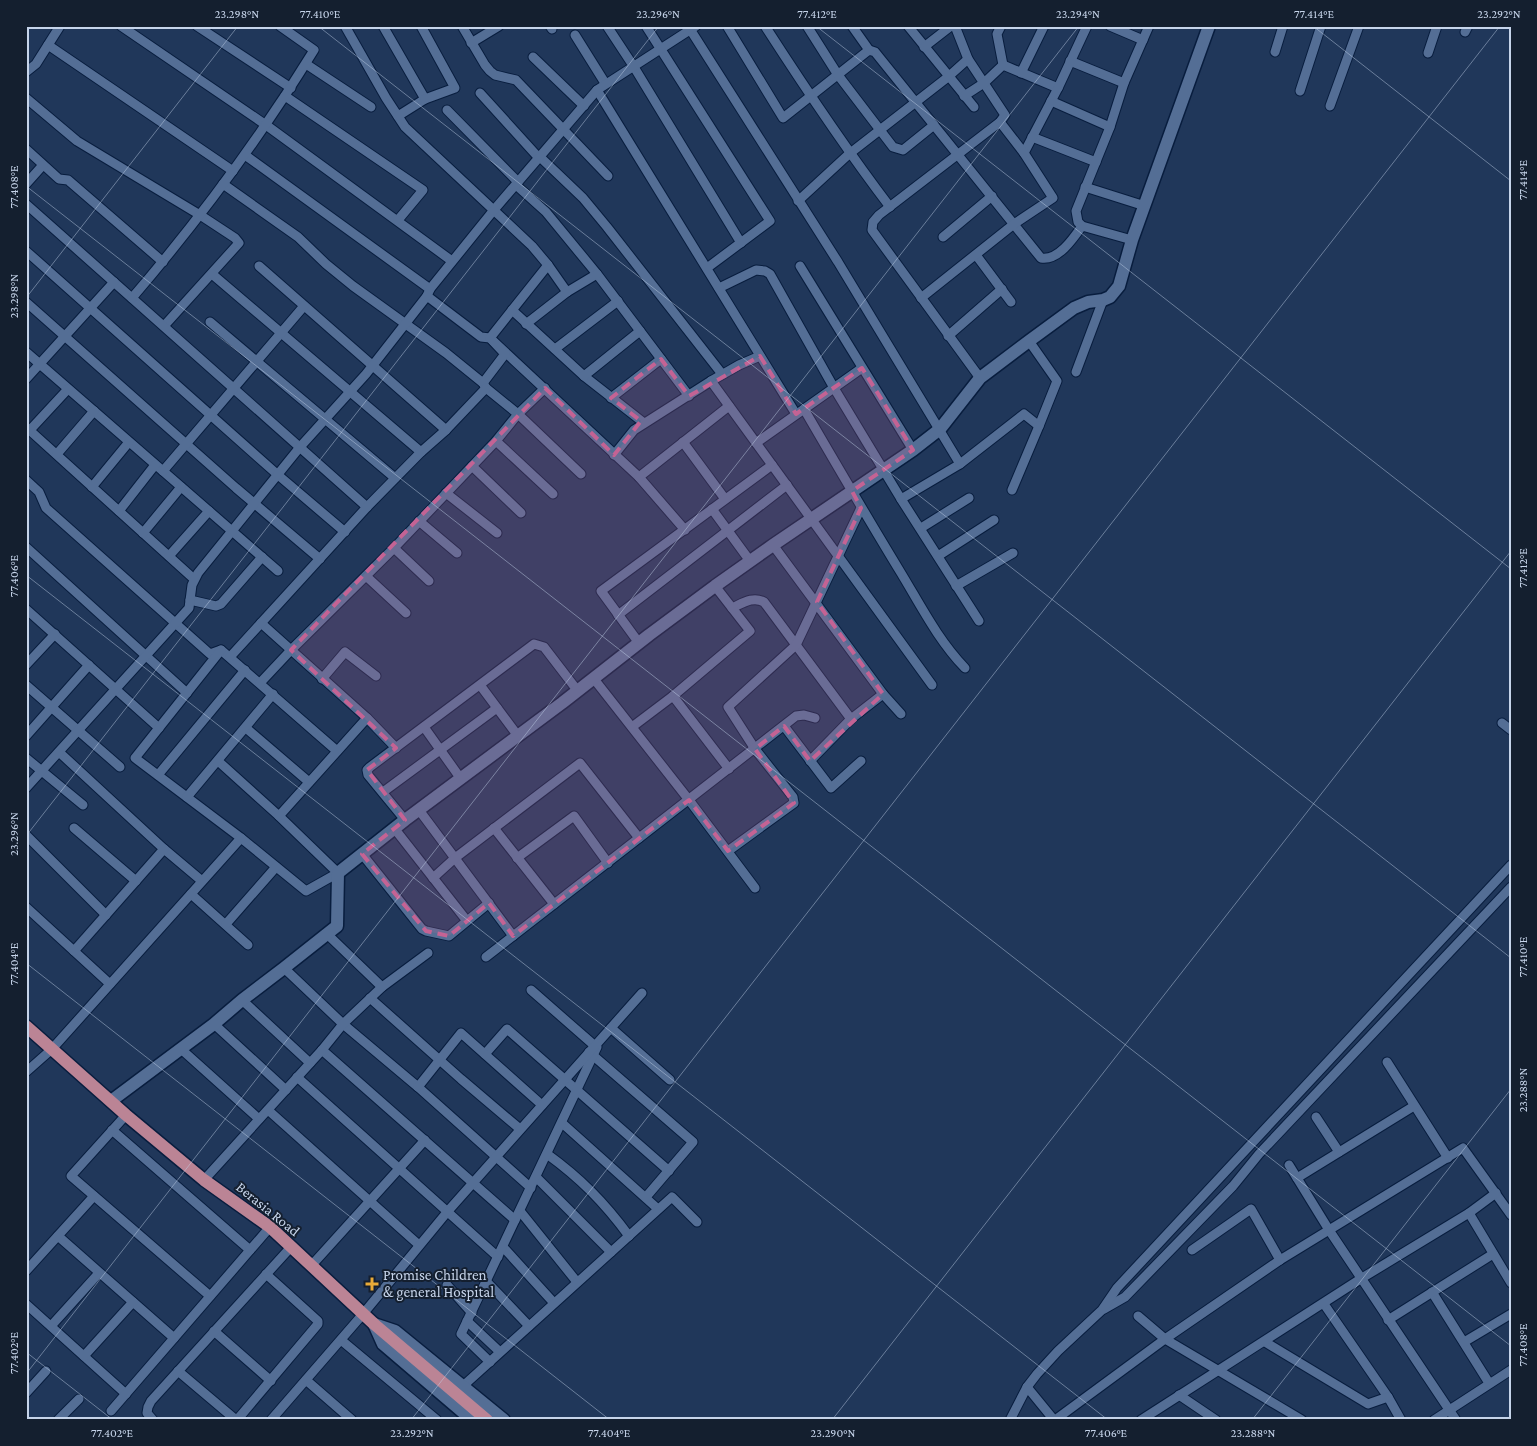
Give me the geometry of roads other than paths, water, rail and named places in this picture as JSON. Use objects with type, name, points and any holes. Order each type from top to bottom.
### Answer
[{"type":"main road","name":"Berasia Road","points":[[26,1026],[126,1115],[204,1180],[270,1226],[290,1247],[374,1324],[487,1420]]},
{"type":"street","points":[[121,26],[266,125],[452,261]]},
{"type":"street","points":[[197,26],[291,88]]},
{"type":"street","points":[[132,298],[163,262],[224,184],[291,88],[314,50],[280,26]]},
{"type":"street","points":[[345,26],[406,127],[532,246],[567,292]]},
{"type":"street","points":[[383,26],[426,99]]},
{"type":"street","points":[[398,116],[426,99],[454,88],[421,26]]},
{"type":"street","points":[[462,26],[471,43],[490,70],[495,75],[516,80],[608,176]]},
{"type":"street","points":[[471,43],[499,26]]},
{"type":"street","points":[[607,26],[741,243]]},
{"type":"street","points":[[646,26],[770,220],[707,268]]},
{"type":"street","points":[[728,26],[783,118],[868,50]]},
{"type":"street","points":[[766,26],[810,97],[890,206]]},
{"type":"street","points":[[806,26],[838,74],[893,147],[903,150],[934,125]]},
{"type":"street","points":[[852,26],[868,50],[875,52],[1041,258],[1047,259],[1054,256],[1072,240],[1082,226]]},
{"type":"street","points":[[908,26],[974,108]]},
{"type":"street","points":[[924,46],[951,26]]},
{"type":"street","points":[[955,26],[968,59],[1005,115],[1000,122],[890,206],[873,222],[872,230],[980,378]]},
{"type":"street","points":[[1001,26],[997,34],[1003,65]]},
{"type":"street","points":[[1021,73],[1044,26]]},
{"type":"street","points":[[1024,153],[1088,26]]},
{"type":"street","points":[[1110,26],[1143,40]]},
{"type":"street","points":[[1132,240],[1082,226],[1078,222],[1076,211],[1110,127],[1124,83],[1149,26]]},
{"type":"street","points":[[221,650],[136,758],[242,838],[306,891],[338,873],[394,828],[773,544],[913,450],[940,429],[980,378],[1029,341],[1074,308],[1088,302],[1110,297],[1119,286],[1132,240],[1209,26]]},
{"type":"street","points":[[1275,52],[1283,26]]},
{"type":"street","points":[[1300,91],[1321,26]]},
{"type":"street","points":[[1330,106],[1359,26]]},
{"type":"street","points":[[1428,53],[1437,26]]},
{"type":"street","points":[[26,72],[36,64],[59,27]]},
{"type":"street","points":[[26,788],[188,608],[194,579],[300,447],[372,365],[493,211],[598,90],[605,83],[634,67],[692,27],[960,464]]},
{"type":"street","points":[[575,35],[605,83]]},
{"type":"street","points":[[48,45],[233,171]]},
{"type":"street","points":[[533,57],[584,106]]},
{"type":"street","points":[[798,201],[850,154],[968,59]]},
{"type":"street","points":[[1070,61],[1124,83]]},
{"type":"street","points":[[306,64],[371,107]]},
{"type":"street","points":[[1003,65],[1058,88]]},
{"type":"street","points":[[964,96],[1003,65]]},
{"type":"street","points":[[598,90],[760,356],[800,412],[852,491],[947,649],[965,668]]},
{"type":"street","points":[[480,94],[540,158],[583,198],[722,374]]},
{"type":"street","points":[[285,96],[423,190],[398,220]]},
{"type":"street","points":[[26,98],[77,141],[200,215],[235,238],[239,243],[164,326]]},
{"type":"street","points":[[1051,101],[1110,127]]},
{"type":"street","points":[[447,110],[546,212],[618,301],[689,396]]},
{"type":"street","points":[[921,298],[1014,224],[1054,198],[1024,153],[1000,122]]},
{"type":"street","points":[[1032,137],[1096,162]]},
{"type":"street","points":[[26,149],[59,179],[68,180],[163,262]]},
{"type":"street","points":[[245,154],[429,292],[481,337],[490,338],[639,477],[685,530]]},
{"type":"street","points":[[26,184],[43,165]]},
{"type":"street","points":[[224,184],[298,237],[326,264],[446,353],[518,414],[581,474]]},
{"type":"street","points":[[1085,187],[1145,206]]},
{"type":"street","points":[[943,237],[992,196]]},
{"type":"street","points":[[26,204],[367,507]]},
{"type":"street","points":[[26,251],[278,475],[345,532]]},
{"type":"street","points":[[976,255],[1012,302]]},
{"type":"street","points":[[490,338],[548,265]]},
{"type":"street","points":[[259,266],[446,430]]},
{"type":"street","points":[[800,266],[913,450]]},
{"type":"street","points":[[719,288],[756,270],[765,270],[770,274],[834,388],[901,499],[979,621]]},
{"type":"street","points":[[212,274],[421,452]]},
{"type":"street","points":[[526,324],[567,292],[597,274]]},
{"type":"street","points":[[26,379],[114,282]]},
{"type":"street","points":[[948,336],[1002,289]]},
{"type":"street","points":[[1076,372],[1103,300]]},
{"type":"street","points":[[555,349],[618,301]]},
{"type":"street","points":[[26,302],[255,504],[320,558]]},
{"type":"street","points":[[163,471],[304,306]]},
{"type":"street","points":[[512,310],[584,376],[644,423]]},
{"type":"street","points":[[210,322],[395,478]]},
{"type":"street","points":[[584,376],[640,331]]},
{"type":"street","points":[[230,657],[367,507],[421,452],[446,430],[485,385],[504,354],[490,338]]},
{"type":"street","points":[[1012,490],[1057,381],[1029,341]]},
{"type":"street","points":[[26,352],[278,571]]},
{"type":"street","points":[[614,455],[634,430],[644,423],[722,374],[760,356]]},
{"type":"street","points":[[611,398],[661,359]]},
{"type":"street","points":[[756,443],[862,368]]},
{"type":"street","points":[[711,381],[932,685]]},
{"type":"street","points":[[260,683],[290,650],[394,548],[496,442],[518,414],[545,388]]},
{"type":"street","points":[[68,389],[28,428],[194,579]]},
{"type":"street","points":[[639,477],[729,406]]},
{"type":"street","points":[[57,454],[94,411]]},
{"type":"street","points":[[901,499],[960,464],[1024,414],[1040,426]]},
{"type":"street","points":[[92,487],[129,442]]},
{"type":"street","points":[[496,442],[553,494]]},
{"type":"street","points":[[683,442],[725,499]]},
{"type":"street","points":[[119,511],[155,465]]},
{"type":"street","points":[[639,643],[601,592],[772,465]]},
{"type":"street","points":[[472,466],[521,513]]},
{"type":"street","points":[[26,480],[39,492],[46,508],[210,654],[221,650]]},
{"type":"street","points":[[618,615],[787,485]]},
{"type":"street","points":[[143,533],[181,487]]},
{"type":"street","points":[[446,493],[496,533]]},
{"type":"street","points":[[921,528],[969,498]]},
{"type":"street","points":[[728,851],[794,803],[793,797],[755,749],[728,707],[796,645],[861,508]]},
{"type":"street","points":[[712,509],[750,561]]},
{"type":"street","points":[[169,556],[209,511]]},
{"type":"street","points":[[938,556],[994,520]]},
{"type":"street","points":[[419,521],[457,553]]},
{"type":"street","points":[[773,544],[883,694],[901,714]]},
{"type":"street","points":[[26,547],[187,693]]},
{"type":"street","points":[[394,548],[429,581]]},
{"type":"street","points":[[956,586],[1013,552]]},
{"type":"street","points":[[190,600],[216,606],[221,604],[262,557]]},
{"type":"street","points":[[366,576],[406,613]]},
{"type":"street","points":[[632,727],[673,696],[750,631],[716,586]]},
{"type":"street","points":[[732,608],[752,600],[759,599],[764,602],[851,719]]},
{"type":"street","points":[[27,610],[159,728]]},
{"type":"street","points":[[261,623],[367,718],[396,748]]},
{"type":"street","points":[[26,665],[55,634]]},
{"type":"street","points":[[405,820],[368,774],[367,770],[534,644],[544,647],[578,690]]},
{"type":"street","points":[[221,650],[337,751]]},
{"type":"street","points":[[322,679],[345,652],[376,676]]},
{"type":"street","points":[[26,736],[89,665]]},
{"type":"street","points":[[158,775],[245,670]]},
{"type":"street","points":[[594,679],[755,888]]},
{"type":"street","points":[[26,684],[120,767]]},
{"type":"street","points":[[480,685],[518,736]]},
{"type":"street","points":[[188,797],[273,694]]},
{"type":"street","points":[[810,761],[851,719],[883,694]]},
{"type":"street","points":[[673,696],[729,769]]},
{"type":"street","points":[[383,792],[497,708]]},
{"type":"street","points":[[486,957],[796,716],[804,715],[816,718]]},
{"type":"street","points":[[279,816],[367,718]]},
{"type":"street","points":[[1502,722],[1511,730]]},
{"type":"street","points":[[784,726],[831,788],[861,761]]},
{"type":"street","points":[[424,727],[461,779]]},
{"type":"street","points":[[246,728],[309,782]]},
{"type":"street","points":[[59,752],[164,849],[202,881]]},
{"type":"street","points":[[26,758],[83,806]]},
{"type":"street","points":[[111,1101],[214,1024],[337,926],[338,873],[279,816],[218,762]]},
{"type":"street","points":[[433,878],[455,858],[580,763],[640,838]]},
{"type":"street","points":[[418,810],[513,936]]},
{"type":"street","points":[[517,858],[574,816],[608,862]]},
{"type":"street","points":[[74,828],[136,881]]},
{"type":"street","points":[[394,828],[467,921]]},
{"type":"street","points":[[494,828],[554,904]]},
{"type":"street","points":[[26,834],[106,914]]},
{"type":"street","points":[[26,1072],[52,1049],[242,838]]},
{"type":"street","points":[[74,951],[164,849]]},
{"type":"street","points":[[362,854],[426,931],[448,936],[489,903]]},
{"type":"street","points":[[1010,1420],[1027,1387],[1058,1351],[1102,1310],[1117,1288],[1263,1129],[1511,865]]},
{"type":"street","points":[[226,924],[276,867]]},
{"type":"street","points":[[1102,1310],[1125,1297],[1232,1186],[1272,1140],[1511,887]]},
{"type":"street","points":[[191,894],[248,945]]},
{"type":"street","points":[[26,907],[110,984]]},
{"type":"street","points":[[327,934],[382,987]]},
{"type":"street","points":[[204,1180],[322,1050],[343,1024],[382,987],[428,953]]},
{"type":"street","points":[[284,968],[343,1024],[418,1087],[531,1188]]},
{"type":"street","points":[[532,990],[693,1142],[646,1197]]},
{"type":"street","points":[[271,1420],[341,1340],[473,1182],[594,1049],[642,993]]},
{"type":"street","points":[[370,998],[520,1129]]},
{"type":"street","points":[[242,1000],[310,1063]]},
{"type":"street","points":[[214,1024],[286,1090]]},
{"type":"street","points":[[611,1028],[670,1080]]},
{"type":"street","points":[[485,1054],[507,1029],[669,1170]]},
{"type":"street","points":[[418,1087],[461,1033],[542,1105]]},
{"type":"street","points":[[180,1049],[259,1119]]},
{"type":"street","points":[[490,1362],[461,1334],[577,1091],[594,1049]]},
{"type":"street","points":[[322,1050],[515,1220]]},
{"type":"street","points":[[1387,1062],[1448,1158]]},
{"type":"street","points":[[297,1077],[498,1258]]},
{"type":"street","points":[[1298,1178],[1414,1106]]},
{"type":"street","points":[[268,1110],[419,1245]]},
{"type":"street","points":[[126,1115],[71,1176],[210,1296]]},
{"type":"street","points":[[1316,1117],[1339,1152]]},
{"type":"street","points":[[562,1123],[658,1209]]},
{"type":"street","points":[[1263,1129],[1272,1140]]},
{"type":"street","points":[[112,1130],[250,1250]]},
{"type":"street","points":[[311,1266],[425,1140]]},
{"type":"street","points":[[1027,1387],[1054,1420],[1165,1339],[1280,1260],[1463,1148],[1511,1214]]},
{"type":"street","points":[[547,1154],[574,1173],[594,1192],[629,1236]]},
{"type":"street","points":[[1289,1165],[1329,1230],[1456,1420]]},
{"type":"street","points":[[536,1177],[611,1252]]},
{"type":"street","points":[[1141,1420],[1362,1278],[1468,1213],[1496,1193]]},
{"type":"street","points":[[26,1271],[94,1196]]},
{"type":"street","points":[[463,1386],[672,1197],[697,1222]]},
{"type":"street","points":[[1192,1250],[1251,1210],[1280,1260]]},
{"type":"street","points":[[520,1211],[577,1282]]},
{"type":"street","points":[[1468,1213],[1511,1284]]},
{"type":"street","points":[[111,1411],[270,1226]]},
{"type":"street","points":[[58,1236],[174,1338]]},
{"type":"street","points":[[152,1420],[147,1413],[151,1400],[290,1247]]},
{"type":"street","points":[[503,1247],[554,1303]]},
{"type":"street","points":[[1388,1320],[1493,1254]]},
{"type":"street","points":[[51,1326],[99,1273]]},
{"type":"street","points":[[178,1371],[236,1420],[318,1324],[318,1320],[266,1274]]},
{"type":"street","points":[[486,1281],[529,1326]]},
{"type":"street","points":[[447,1285],[470,1317],[500,1352]]},
{"type":"street","points":[[1432,1292],[1489,1384]]},
{"type":"street","points":[[84,1356],[133,1302]]},
{"type":"street","points":[[26,1304],[126,1394]]},
{"type":"street","points":[[1324,1304],[1388,1397],[1401,1420]]},
{"type":"street","points":[[1464,1342],[1511,1314]]},
{"type":"street","points":[[1138,1316],[1165,1339],[1302,1420]]},
{"type":"street","points":[[374,1324],[395,1331],[504,1420]]},
{"type":"street","points":[[374,1324],[383,1344],[472,1420]]},
{"type":"street","points":[[214,1330],[270,1381]]},
{"type":"street","points":[[341,1340],[438,1420]]},
{"type":"street","points":[[1265,1342],[1368,1404],[1388,1397]]},
{"type":"street","points":[[1434,1420],[1511,1370]]},
{"type":"street","points":[[26,1393],[46,1371]]},
{"type":"street","points":[[306,1380],[352,1420]]},
{"type":"street","points":[[1179,1395],[1216,1420]]},
{"type":"street","points":[[58,1420],[79,1399]]},
{"type":"place","name":"Promise Children & general Hospital","points":[[372,1284]]}]
